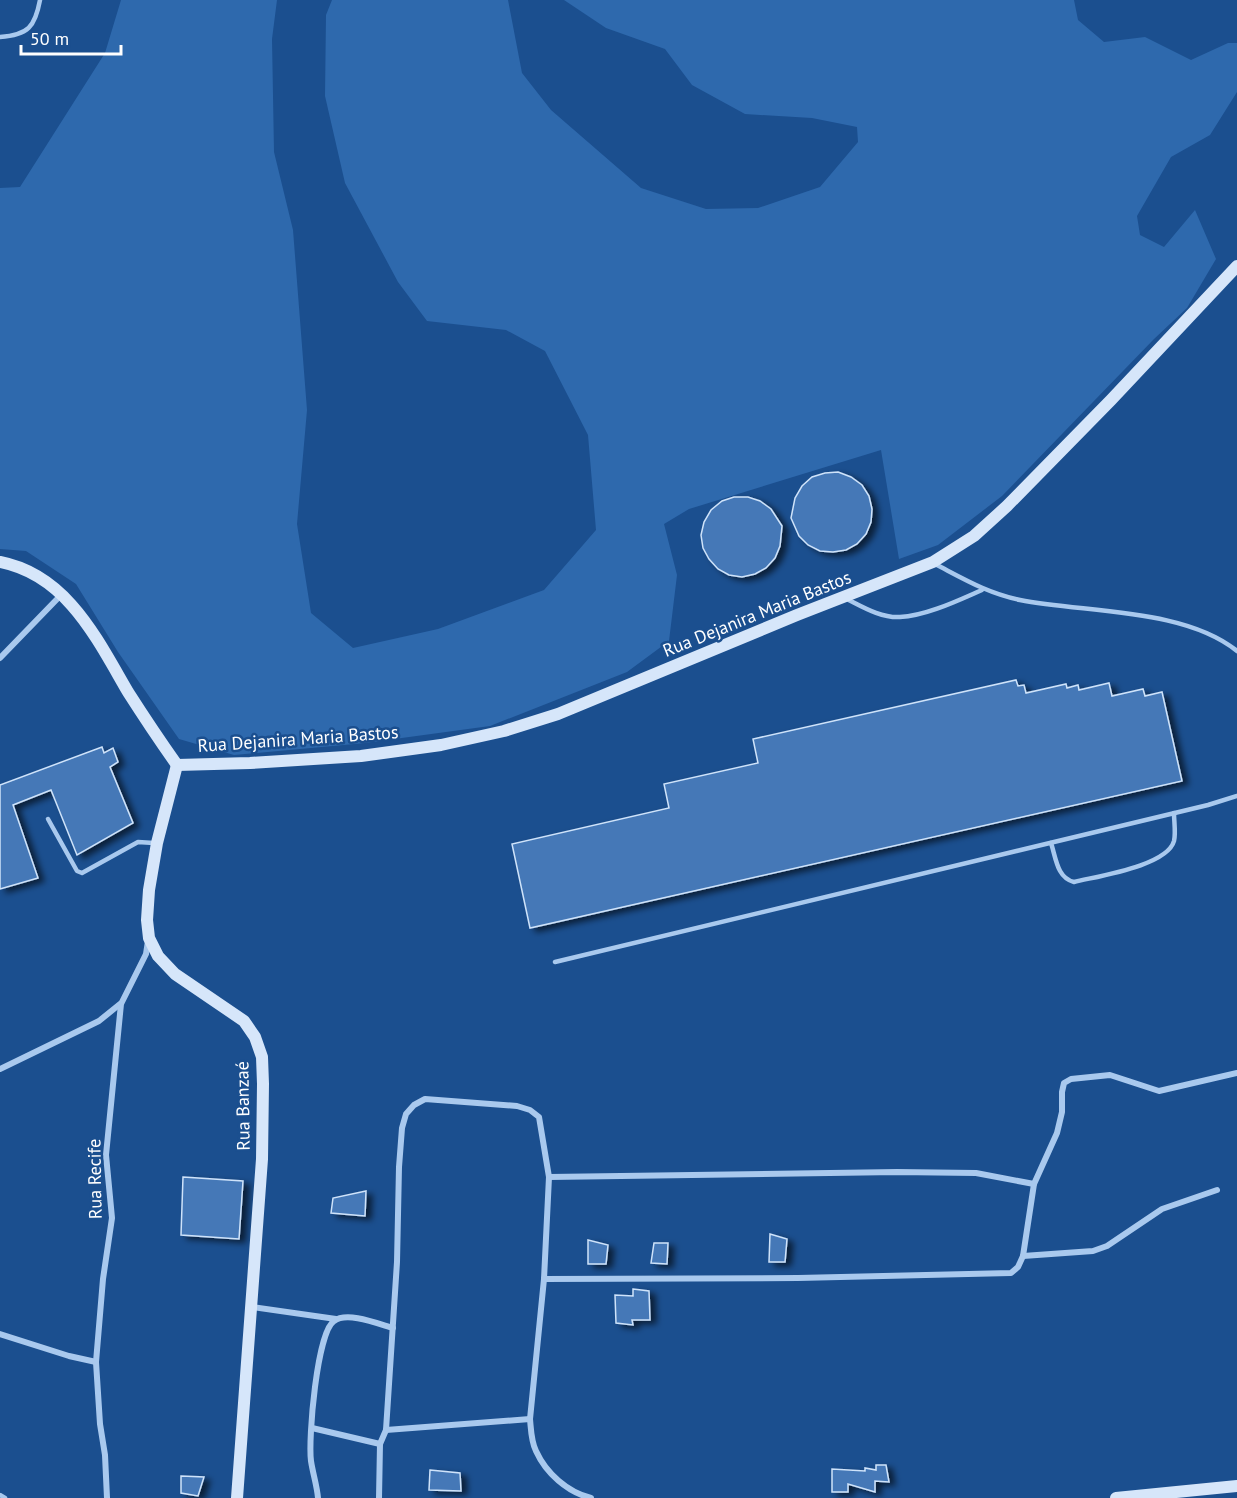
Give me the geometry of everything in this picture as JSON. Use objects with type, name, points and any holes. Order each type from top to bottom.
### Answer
[{"type":"main road","name":"Rua Dejanira Maria Bastos","points":[[177,765],[361,756],[441,745],[504,731],[558,714],[933,562],[974,536],[1007,506],[1237,266]]},
{"type":"main road","points":[[0,562],[26,570],[44,580],[62,594],[84,618],[144,718],[177,765]]},
{"type":"main road","name":"Rua Banzaé","points":[[177,765],[157,843],[149,890],[147,920],[149,938],[158,956],[175,974],[244,1021],[255,1037],[262,1057],[262,1159],[237,1498]]},
{"type":"main road","points":[[1116,1498],[1237,1486]]},
{"type":"street","points":[[0,658],[62,594]]},
{"type":"street","name":"Rua Recife","points":[[108,1498],[96,1362],[103,1279],[112,1218],[106,1155],[121,1004],[146,954],[149,938]]},
{"type":"street","points":[[0,1069],[99,1021],[121,1004]]},
{"type":"street","points":[[544,1280],[810,1278],[1011,1273],[1018,1267],[1023,1256],[1034,1184],[1057,1133],[1062,1112],[1064,1083],[1071,1079],[1110,1075],[1159,1091],[1237,1073]]},
{"type":"street","points":[[379,1498],[380,1444],[386,1430],[393,1328],[402,1128],[406,1114],[414,1105],[425,1099],[517,1106],[530,1110],[539,1117],[543,1128],[549,1177],[544,1280],[530,1419],[535,1450],[546,1467],[562,1484],[591,1498]]},
{"type":"street","points":[[549,1177],[976,1173],[1034,1184]]},
{"type":"street","points":[[1023,1256],[1093,1251],[1107,1246],[1162,1209],[1217,1190]]},
{"type":"street","points":[[252,1306],[336,1319],[358,1318],[393,1328]]},
{"type":"street","points":[[318,1498],[311,1461],[314,1397],[318,1368],[330,1324],[336,1319]]},
{"type":"street","points":[[0,1334],[96,1362]]},
{"type":"street","points":[[386,1430],[530,1419]]},
{"type":"street","points":[[312,1428],[380,1444]]},
{"type":"lane","points":[[0,37],[24,33],[37,16],[40,0]]},
{"type":"lane","points":[[933,562],[982,590],[1019,600],[1178,622],[1224,640],[1237,651]]},
{"type":"lane","points":[[844,597],[871,612],[900,617],[951,603],[982,590]]},
{"type":"lane","points":[[555,962],[1237,796]]},
{"type":"lane","points":[[1051,843],[1061,874],[1066,880],[1074,882],[1153,862],[1169,852],[1175,840],[1174,813]]},
{"type":"lane","points":[[48,819],[77,871],[82,873],[138,842],[157,843]]},
{"type":"lane","points":[[0,1495],[5,1498]]},
{"type":"shaded area","points":[[121,0],[277,0],[272,39],[274,152],[293,230],[307,410],[297,524],[311,613],[353,648],[438,629],[544,590],[596,530],[588,435],[545,351],[506,330],[427,321],[398,282],[345,183],[325,96],[326,15],[332,0],[508,0],[522,73],[551,110],[641,188],[706,209],[758,208],[820,187],[858,142],[857,127],[812,118],[745,114],[692,85],[665,49],[606,28],[564,0],[1074,0],[1078,20],[1104,42],[1145,37],[1191,60],[1228,43],[1237,43],[1237,92],[1210,135],[1171,157],[1137,216],[1140,235],[1164,247],[1195,210],[1216,259],[1187,308],[1002,496],[938,545],[899,559],[881,450],[689,509],[664,524],[677,575],[669,641],[627,672],[490,726],[365,743],[234,755],[179,739],[118,652],[76,584],[26,551],[0,549],[0,188],[20,187],[105,53]]},
{"type":"building","points":[[838,472],[862,485],[869,496],[872,509],[871,522],[866,534],[857,544],[846,550],[820,551],[808,545],[799,536],[791,518],[795,498],[802,486],[812,477]]},
{"type":"building","points":[[734,497],[748,497],[760,501],[771,509],[782,526],[780,546],[775,558],[766,568],[742,577],[729,575],[718,569],[703,548],[701,535],[704,522],[711,510],[722,501]]},
{"type":"building","points":[[1016,680],[1018,686],[1024,685],[1026,693],[1066,684],[1067,688],[1078,685],[1079,690],[1109,683],[1112,696],[1143,689],[1145,696],[1162,692],[1182,781],[530,928],[512,844],[669,808],[664,784],[758,763],[753,739]]},
{"type":"building","points":[[102,747],[104,753],[113,748],[118,762],[110,767],[133,823],[77,855],[51,790],[13,805],[38,878],[0,889],[0,785]]},
{"type":"building","points":[[183,1177],[243,1181],[239,1239],[181,1235]]},
{"type":"building","points":[[366,1191],[365,1216],[331,1213],[333,1198]]},
{"type":"building","points":[[770,1234],[787,1239],[785,1262],[769,1262]]},
{"type":"building","points":[[588,1240],[608,1245],[606,1264],[588,1264]]},
{"type":"building","points":[[654,1243],[668,1243],[667,1264],[651,1263]]},
{"type":"building","points":[[633,1289],[649,1291],[650,1320],[632,1320],[633,1325],[616,1323],[615,1295],[633,1296]]},
{"type":"building","points":[[876,1465],[886,1465],[889,1482],[875,1481],[875,1492],[848,1484],[848,1492],[832,1492],[832,1469],[876,1470]]},
{"type":"building","points":[[430,1470],[460,1473],[461,1491],[429,1490]]},
{"type":"building","points":[[181,1476],[204,1477],[198,1496],[181,1493]]}]
